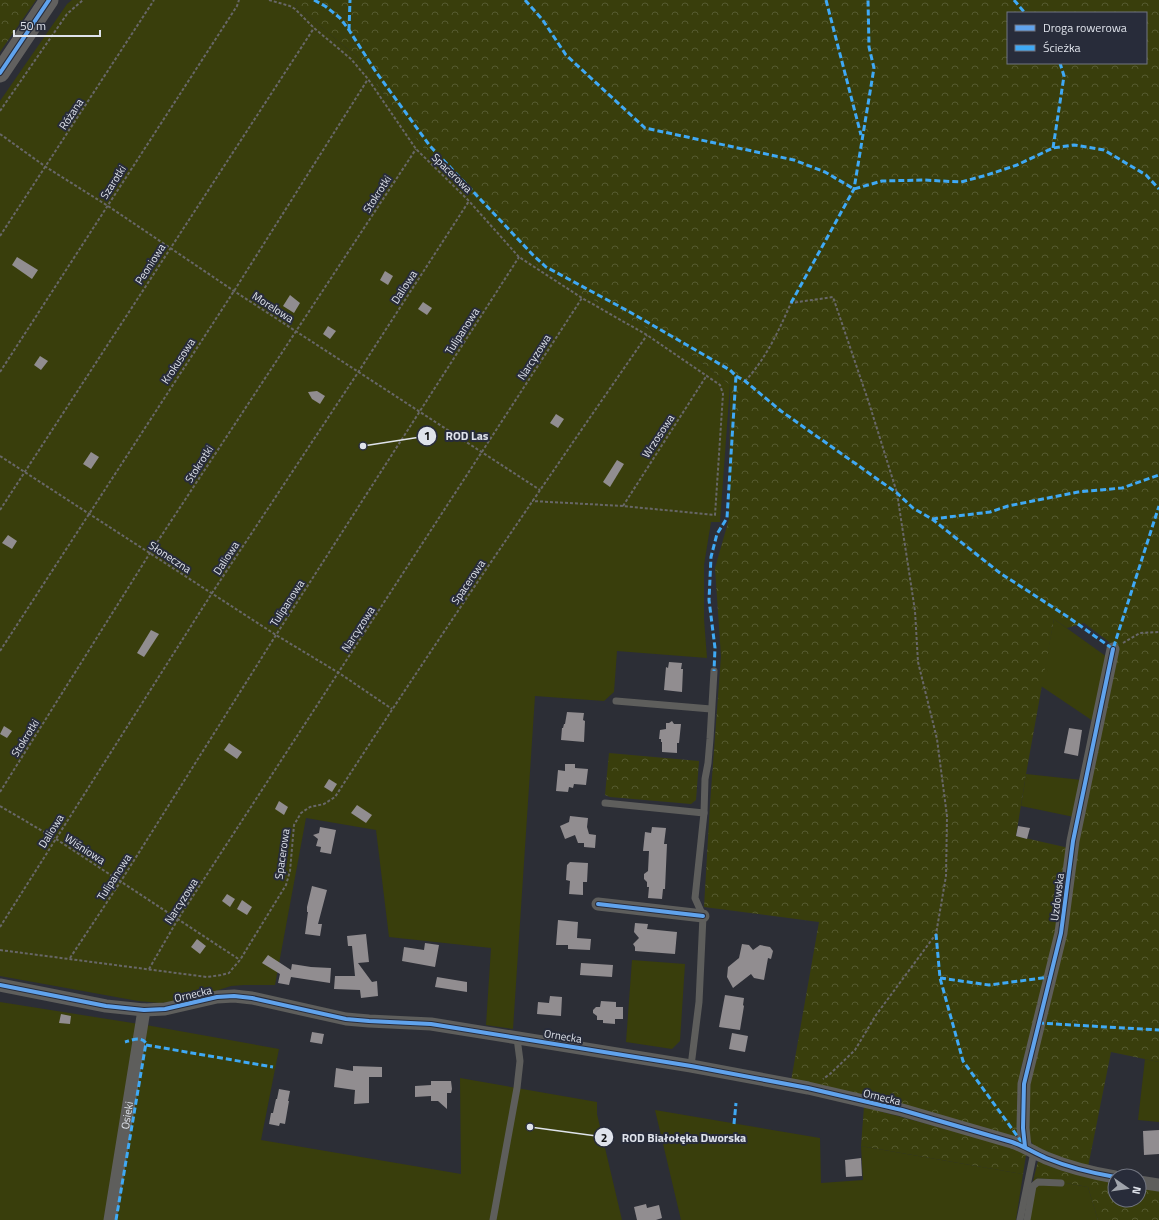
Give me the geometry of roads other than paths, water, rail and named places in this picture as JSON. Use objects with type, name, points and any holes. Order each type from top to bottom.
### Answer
[{"type":"street","points":[[0,73],[49,0]]},
{"type":"street","name":"Uzdowska","points":[[1029,1149],[1023,1128],[1024,1084],[1061,933],[1073,841],[1113,649]]},
{"type":"street","points":[[598,904],[703,916]]},
{"type":"street","name":"Ornecka","points":[[0,985],[106,1006],[144,1010],[165,1009],[217,997],[234,996],[252,998],[346,1019],[369,1022],[431,1024],[691,1066],[808,1088],[902,1110],[1029,1149],[1046,1158],[1078,1169],[1107,1175]]},
{"type":"street","name":"Osieki","points":[[110,1220],[144,1010]]},
{"type":"street","points":[[1147,1183],[1159,1185]]},
{"type":"lane","points":[[691,1066],[699,1002],[703,916],[695,898],[704,813],[705,779],[708,763],[714,671]]},
{"type":"lane","points":[[616,701],[712,709]]},
{"type":"lane","points":[[605,803],[704,813]]},
{"type":"lane","points":[[493,1220],[517,1088],[520,1060],[517,1038]]},
{"type":"lane","points":[[1020,1220],[1029,1149]]},
{"type":"lane","points":[[1026,1220],[1033,1186],[1038,1182],[1061,1183]]},
{"type":"place","name":"ROD Las","points":[[363,446]]},
{"type":"place","name":"ROD Białołęka Dworska","points":[[530,1127]]}]
